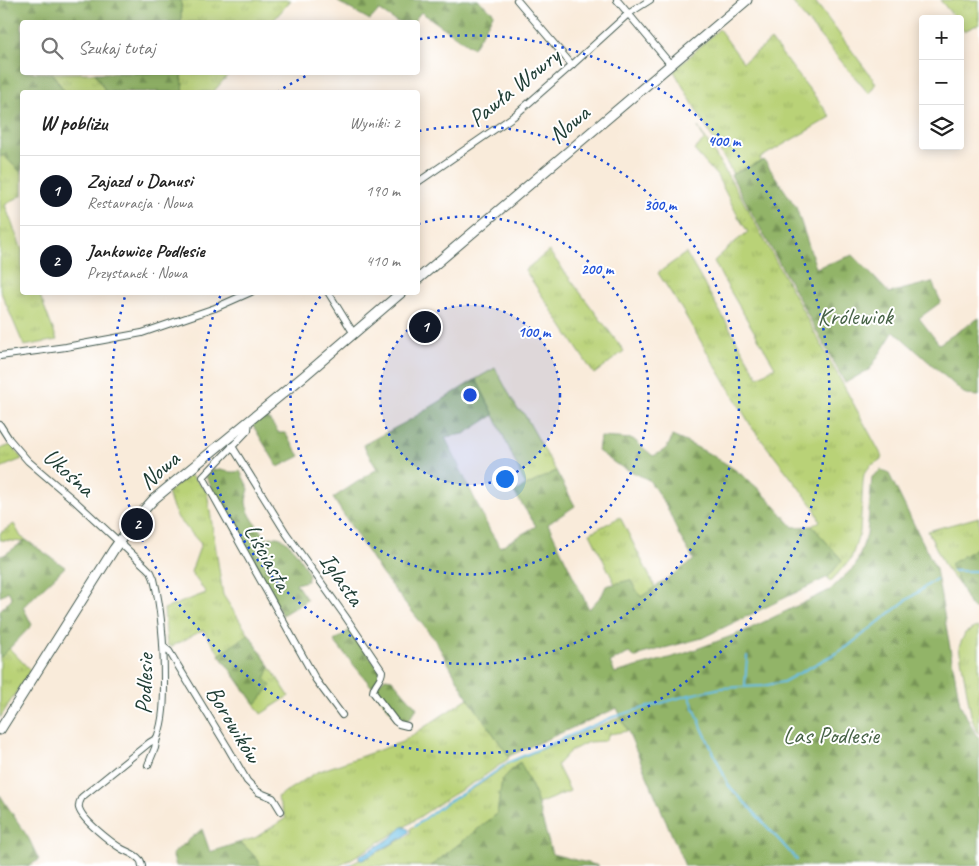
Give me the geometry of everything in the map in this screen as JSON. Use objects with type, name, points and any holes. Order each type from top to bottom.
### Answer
[{"type":"street","points":[[517,0],[572,65]]},
{"type":"street","points":[[617,0],[671,65]]},
{"type":"street","name":"Pawła Wowry","points":[[420,181],[514,116],[628,14],[650,0]]},
{"type":"street","name":"Nowa","points":[[420,277],[747,0]]},
{"type":"street","points":[[0,356],[66,348],[142,333],[215,308],[244,295]]},
{"type":"street","points":[[330,295],[354,334]]},
{"type":"street","name":"Nowa","points":[[0,730],[118,542],[142,512],[154,499],[399,295]]},
{"type":"street","name":"Liściasta","points":[[249,421],[248,430],[203,476],[204,481],[316,680],[342,715]]},
{"type":"street","name":"Ukośna","points":[[0,425],[28,461],[76,502],[118,542]]},
{"type":"street","name":"Iglasta","points":[[232,446],[286,533],[382,671],[382,677],[374,687],[373,692],[399,724],[407,726]]},
{"type":"street","name":"Podlesie","points":[[118,542],[151,572],[154,579],[164,647],[161,728],[158,738],[82,797],[79,808],[92,825],[112,842],[141,860],[142,866]]},
{"type":"street","name":"Borowików","points":[[164,647],[169,652],[247,781],[258,792],[273,798],[281,811]]},
{"type":"street","points":[[148,765],[158,738]]},
{"type":"green space","points":[[0,0],[181,0],[181,20],[20,20],[20,75],[53,75],[64,90],[20,90],[20,171],[3,155],[0,157]]},
{"type":"green space","points":[[181,0],[291,0],[274,20],[181,20]]},
{"type":"green space","points":[[339,0],[478,0],[494,13],[473,48],[421,12],[415,20],[394,20],[379,10],[370,20],[338,2]]},
{"type":"green space","points":[[791,0],[814,0],[876,83],[869,94],[802,15]]},
{"type":"green space","points":[[940,0],[979,0],[979,24],[964,31],[964,15],[953,15]]},
{"type":"green space","points":[[719,29],[743,62],[771,40],[831,117],[760,158],[761,161],[733,174],[674,71]]},
{"type":"green space","points":[[53,75],[96,75],[105,90],[64,90]]},
{"type":"green space","points":[[96,75],[181,75],[184,90],[105,90]]},
{"type":"green space","points":[[181,75],[228,75],[215,90],[184,90]]},
{"type":"green space","points":[[698,127],[741,197],[883,458],[870,466],[864,474],[860,532],[851,559],[830,582],[828,577],[842,560],[812,526],[820,521],[814,507],[753,429],[658,273],[686,253],[758,377],[775,367],[714,261],[748,232],[717,176],[694,150],[705,140]]},
{"type":"green space","points":[[3,155],[20,171],[20,196],[5,205],[20,245],[20,295],[40,295],[57,340],[24,346],[0,290],[0,157]]},
{"type":"green space","name":"Królewiok","points":[[764,160],[796,207],[816,268],[853,255],[889,293],[932,282],[941,302],[919,318],[939,344],[979,318],[979,396],[966,395],[894,331],[870,369],[845,383],[731,175]]},
{"type":"green space","points":[[549,251],[624,351],[594,374],[525,270]]},
{"type":"green space","points":[[495,368],[518,410],[523,412],[556,471],[526,486],[476,379]]},
{"type":"green space","name":"Las Podlesie","points":[[476,379],[494,415],[464,434],[445,437],[490,531],[500,547],[536,526],[514,492],[556,471],[575,506],[548,524],[589,609],[602,595],[606,586],[630,580],[641,597],[694,560],[679,535],[667,507],[649,480],[616,464],[598,451],[600,437],[633,439],[653,456],[666,449],[672,436],[704,451],[734,469],[753,484],[793,527],[812,526],[842,560],[828,577],[702,638],[642,654],[636,658],[629,653],[610,662],[615,673],[683,654],[745,631],[830,590],[856,565],[867,534],[872,477],[881,470],[888,472],[936,569],[960,704],[976,735],[979,737],[979,866],[685,866],[617,708],[509,756],[468,698],[435,640],[381,573],[333,498],[377,469],[363,445],[408,421]]},
{"type":"green space","points":[[264,413],[279,433],[285,433],[300,456],[278,467],[252,424]]},
{"type":"green space","points":[[11,445],[22,459],[0,468],[0,449]]},
{"type":"green space","points":[[213,469],[230,472],[240,471],[249,489],[246,502],[254,521],[267,538],[279,537],[287,542],[298,555],[309,575],[307,581],[296,584],[307,600],[282,615],[206,477]]},
{"type":"green space","points":[[190,475],[207,492],[223,595],[289,696],[261,714],[203,630],[171,647],[167,645],[164,609],[206,593],[191,572],[201,544],[177,517],[167,493]]},
{"type":"green space","points":[[620,517],[655,587],[641,597],[630,580],[615,584],[590,533]]},
{"type":"green space","points":[[979,517],[979,547],[950,564],[960,586],[945,567],[928,531]]},
{"type":"green space","points":[[14,524],[21,537],[26,540],[23,542],[0,540],[0,533]]},
{"type":"green space","points":[[26,540],[65,567],[23,607],[32,625],[0,658],[0,610],[12,598],[8,591],[0,597],[0,556]]},
{"type":"green space","points":[[979,547],[979,611],[970,606],[950,564]]},
{"type":"green space","points":[[979,627],[979,734],[976,731],[971,715],[959,647],[965,633]]},
{"type":"green space","points":[[350,630],[380,670],[379,677],[372,687],[334,641]]},
{"type":"green space","points":[[249,634],[270,667],[265,679],[271,686],[256,704],[219,655]]},
{"type":"green space","points":[[9,648],[30,670],[0,718],[0,658]]},
{"type":"green space","points":[[385,678],[392,679],[417,708],[408,721],[403,723],[400,721],[379,695],[377,687]]},
{"type":"green space","points":[[468,698],[509,756],[508,759],[400,830],[339,866],[260,866],[258,860],[241,842],[255,838],[286,818],[277,797],[317,772],[402,742]]},
{"type":"green space","points":[[621,717],[628,731],[609,734],[605,741],[588,742],[569,752],[557,765],[570,791],[538,804],[534,791],[519,762],[502,780],[497,814],[431,866],[348,866],[406,837],[411,832],[410,829],[445,803],[479,785],[510,762]]},
{"type":"green space","points":[[520,762],[534,791],[552,854],[599,866],[431,866],[497,814],[502,780]]},
{"type":"green space","points":[[0,795],[29,839],[39,860],[28,866],[0,866]]},
{"type":"green space","points":[[202,829],[210,852],[241,842],[258,860],[260,866],[176,866],[172,854]]},
{"type":"water","points":[[403,826],[409,831],[405,836],[360,860],[359,856],[388,840]]},
{"type":"waterway","points":[[952,571],[979,571]]},
{"type":"waterway","points":[[689,695],[721,688],[762,686],[783,682],[847,647],[936,579]]},
{"type":"waterway","points":[[745,686],[747,656]]},
{"type":"waterway","points":[[415,826],[443,805],[478,784],[509,762],[613,717],[689,695],[729,786],[797,860]]},
{"type":"place","name":"Zajazd u Danusi","points":[[425,327]]},
{"type":"place","name":"Jankowice Podlesie","points":[[137,524]]}]
